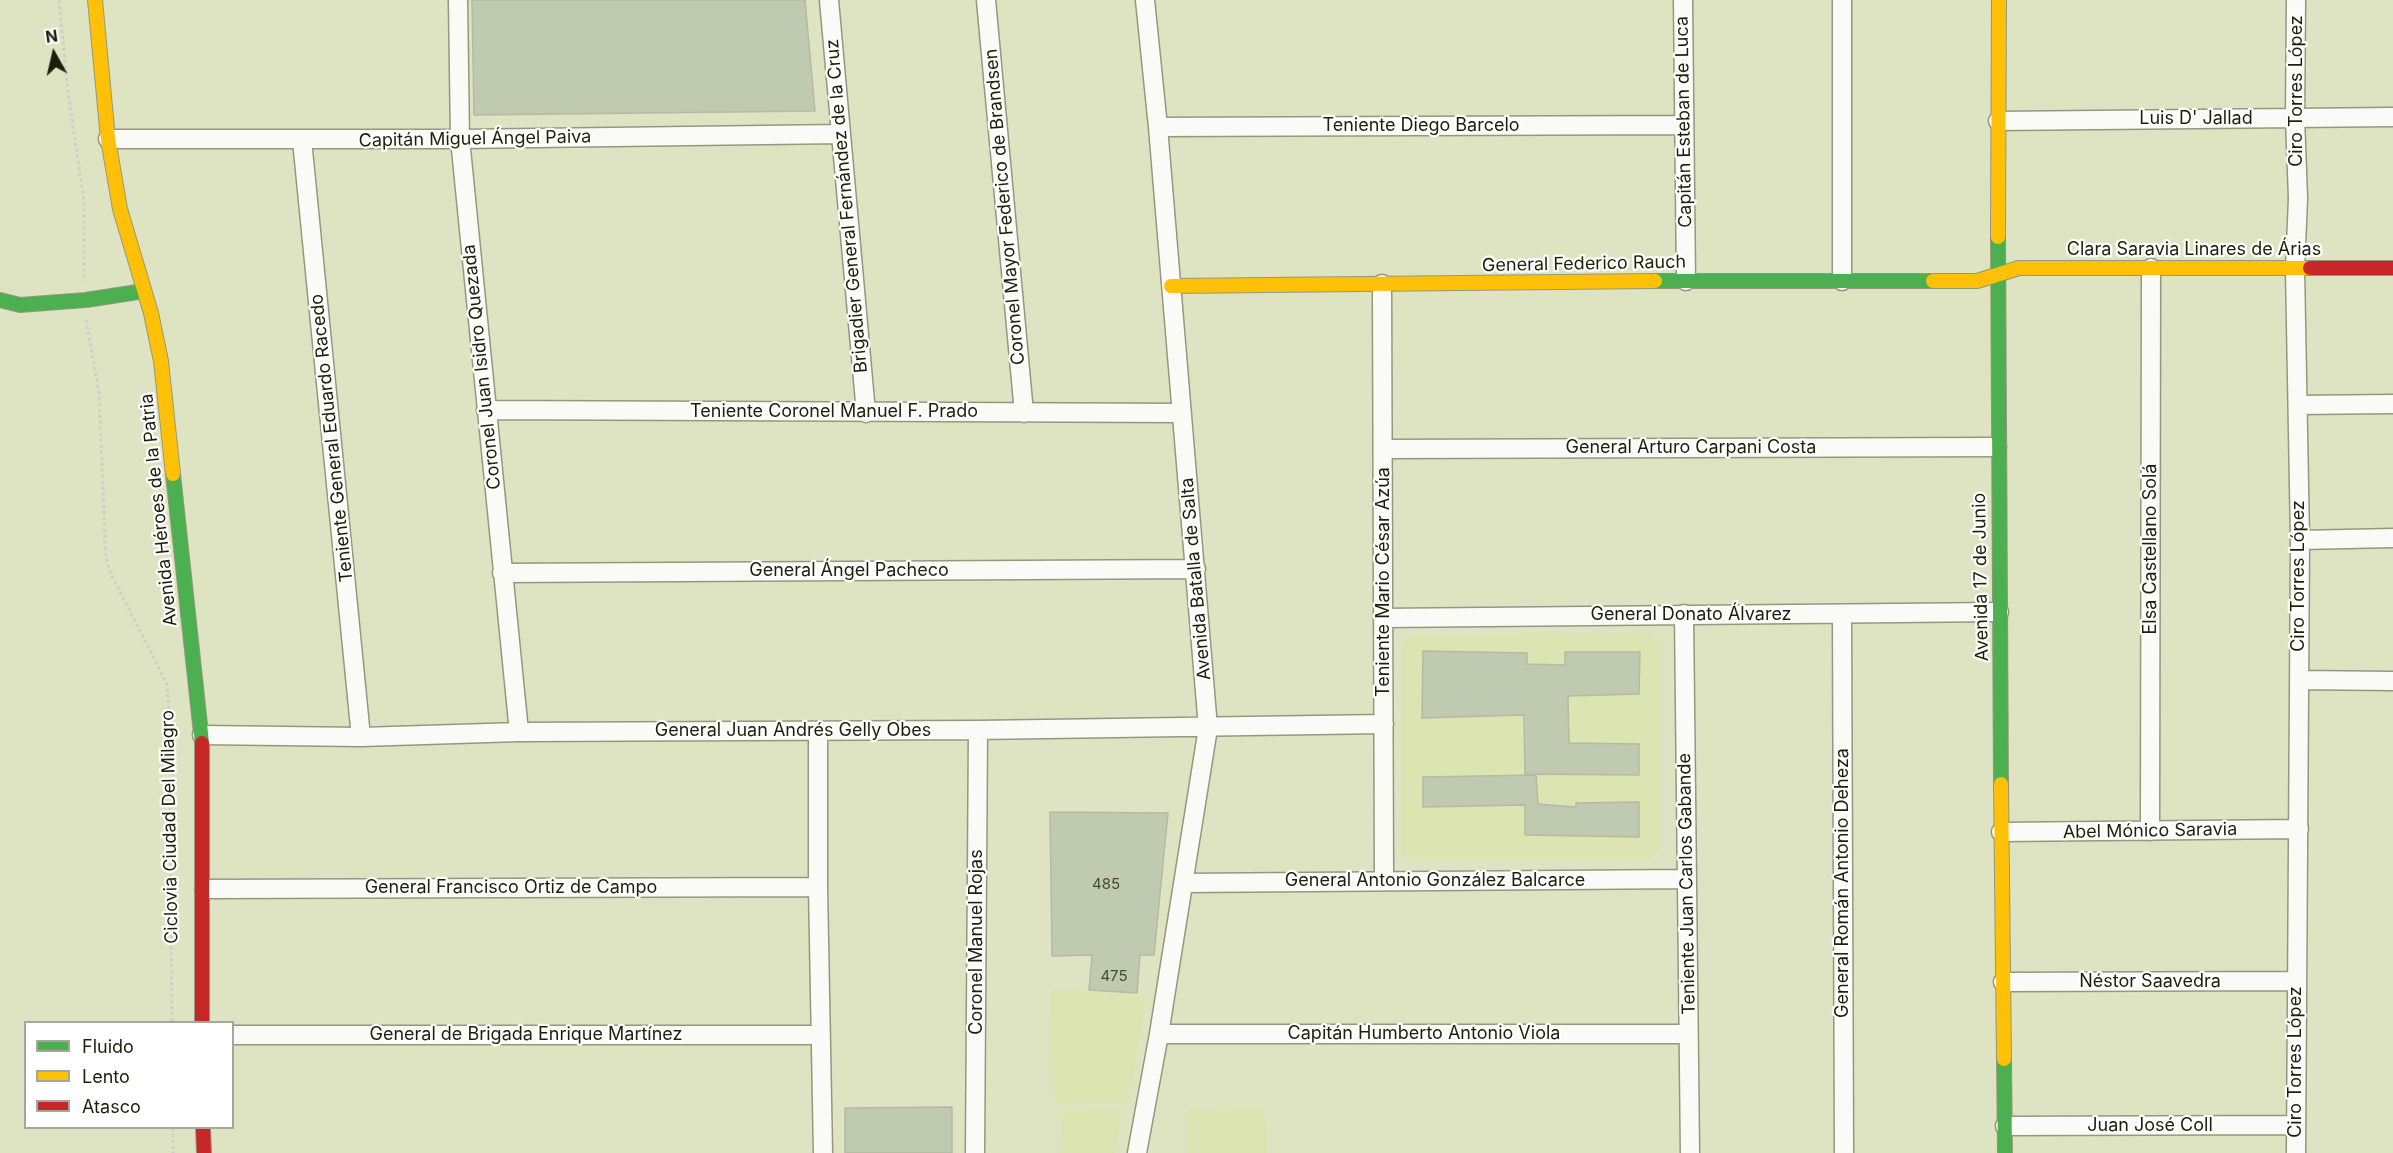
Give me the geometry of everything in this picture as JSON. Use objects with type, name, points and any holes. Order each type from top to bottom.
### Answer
[{"type":"main road","name":"Avenida Héroes de la Patria","points":[[95,0],[108,140],[120,208],[156,330],[161,361],[202,735],[204,889],[202,1021]]},
{"type":"main road","name":"Avenida 17 de Junio","points":[[1999,0],[1997,447],[2005,1153]]},
{"type":"main road","name":"Clara Saravia Linares de Árias","points":[[1997,275],[2019,268],[2393,268]]},
{"type":"main road","name":"General Federico Rauch","points":[[1171,286],[1686,280],[1977,281],[1997,275]]},
{"type":"main road","points":[[0,313],[20,305],[86,300],[144,291]]},
{"type":"main road","points":[[0,300],[20,305]]},
{"type":"main road","points":[[203,1129],[204,1153]]},
{"type":"street","name":"Coronel Juan Isidro Quezada","points":[[458,0],[460,139],[519,732]]},
{"type":"street","name":"Brigadier General Fernández de la Cruz","points":[[829,0],[866,413]]},
{"type":"street","name":"Coronel Mayor Federico de Brandsen","points":[[986,0],[1024,413]]},
{"type":"street","name":"Avenida Batalla de Salta","points":[[1137,1153],[1159,1034],[1208,728],[1158,127],[1145,0]]},
{"type":"street","name":"Capitán Esteban de Luca","points":[[1683,0],[1686,280]]},
{"type":"street","points":[[1842,0],[1842,282]]},
{"type":"street","name":"Ciro Torres López","points":[[2296,0],[2295,118],[2298,198],[2295,269],[2300,540],[2296,1153]]},
{"type":"street","name":"Luis D' Jallad","points":[[1998,121],[2393,117]]},
{"type":"street","name":"Teniente Diego Barcelo","points":[[1158,127],[1684,125]]},
{"type":"street","name":"Capitán Miguel Ángel Paiva","points":[[108,140],[460,139],[841,134]]},
{"type":"street","name":"Teniente General Eduardo Racedo","points":[[302,140],[361,737]]},
{"type":"street","name":"Elsa Castellano Solá","points":[[2150,831],[2151,268]]},
{"type":"street","name":"Teniente Mario César Azúa","points":[[1382,284],[1384,881]]},
{"type":"street","points":[[2298,405],[2393,404]]},
{"type":"street","name":"Teniente Coronel Manuel F. Prado","points":[[486,410],[1182,413]]},
{"type":"street","name":"General Arturo Carpani Costa","points":[[1384,449],[1997,447]]},
{"type":"street","points":[[2300,540],[2393,538]]},
{"type":"street","name":"General Ángel Pacheco","points":[[502,573],[1196,569]]},
{"type":"street","name":"General Donato Álvarez","points":[[1384,618],[1999,612]]},
{"type":"street","name":"Teniente Juan Carlos Gabande","points":[[1684,614],[1690,1153]]},
{"type":"street","name":"General Román Antonio Deheza","points":[[1842,614],[1844,1153]]},
{"type":"street","points":[[2299,680],[2393,681]]},
{"type":"street","name":"General Juan Andrés Gelly Obes","points":[[202,735],[361,737],[519,732],[1208,728],[1384,724]]},
{"type":"street","name":"Coronel Manuel Rojas","points":[[975,1153],[978,730]]},
{"type":"street","points":[[818,731],[818,887],[823,1153]]},
{"type":"street","name":"Abel Mónico Saravia","points":[[2001,832],[2298,829]]},
{"type":"street","name":"General Antonio González Balcarce","points":[[1184,883],[1687,879]]},
{"type":"street","name":"General Francisco Ortiz de Campo","points":[[204,889],[818,887]]},
{"type":"street","name":"Néstor Saavedra","points":[[2003,982],[2296,981]]},
{"type":"street","name":"Capitán Humberto Antonio Viola","points":[[1159,1034],[1688,1034]]},
{"type":"street","name":"General de Brigada Enrique Martínez","points":[[234,1035],[820,1035]]},
{"type":"street","name":"Juan José Coll","points":[[2005,1126],[2296,1125]]},
{"type":"path","name":"Ciclovia Ciudad Del Milagro","points":[[59,0],[68,92],[84,201],[82,253],[86,326],[99,392],[106,558],[111,574],[166,684],[173,766],[170,813],[172,1021]]},
{"type":"path","points":[[173,1129],[173,1153]]},
{"type":"shaded area","points":[[1650,634],[1660,645],[1660,848],[1650,859],[1410,859],[1402,853],[1402,646],[1411,635]]},
{"type":"shaded area","points":[[1051,989],[1147,996],[1128,1103],[1053,1102]]},
{"type":"shaded area","points":[[1266,1107],[1267,1153],[1188,1153],[1188,1109]]},
{"type":"shaded area","points":[[1062,1109],[1122,1110],[1115,1153],[1060,1153]]},
{"type":"building","points":[[472,0],[805,0],[815,111],[474,115]]},
{"type":"building","points":[[1423,651],[1527,653],[1527,664],[1565,665],[1565,652],[1640,652],[1639,694],[1568,696],[1569,743],[1639,744],[1639,775],[1525,774],[1524,715],[1422,718]]},
{"type":"building","points":[[1536,775],[1538,804],[1576,807],[1576,803],[1639,802],[1639,837],[1525,835],[1525,805],[1423,807],[1423,777]]},
{"type":"building","points":[[1050,812],[1168,813],[1154,955],[1140,955],[1137,993],[1089,990],[1092,955],[1052,956]]},
{"type":"building","points":[[952,1107],[952,1153],[845,1153],[845,1108]]},
{"type":"traffic: fast","points":[[1998,237],[2001,784]]},
{"type":"traffic: fast","points":[[1655,281],[1933,281]]},
{"type":"traffic: fast","points":[[0,300],[20,305],[86,300],[144,291]]},
{"type":"traffic: fast","points":[[173,474],[202,743]]},
{"type":"traffic: fast","points":[[2004,1059],[2005,1153]]},
{"type":"traffic: slow","points":[[95,0],[108,139],[120,209],[151,313],[161,361],[173,474]]},
{"type":"traffic: slow","points":[[1998,237],[1999,0]]},
{"type":"traffic: slow","points":[[1933,281],[1977,281],[2019,268],[2310,268]]},
{"type":"traffic: slow","points":[[1171,286],[1655,281]]},
{"type":"traffic: slow","points":[[2001,784],[2004,1059]]},
{"type":"traffic: jam","points":[[2310,268],[2393,268]]},
{"type":"traffic: jam","points":[[202,743],[202,1021]]},
{"type":"traffic: jam","points":[[203,1129],[204,1153]]}]
